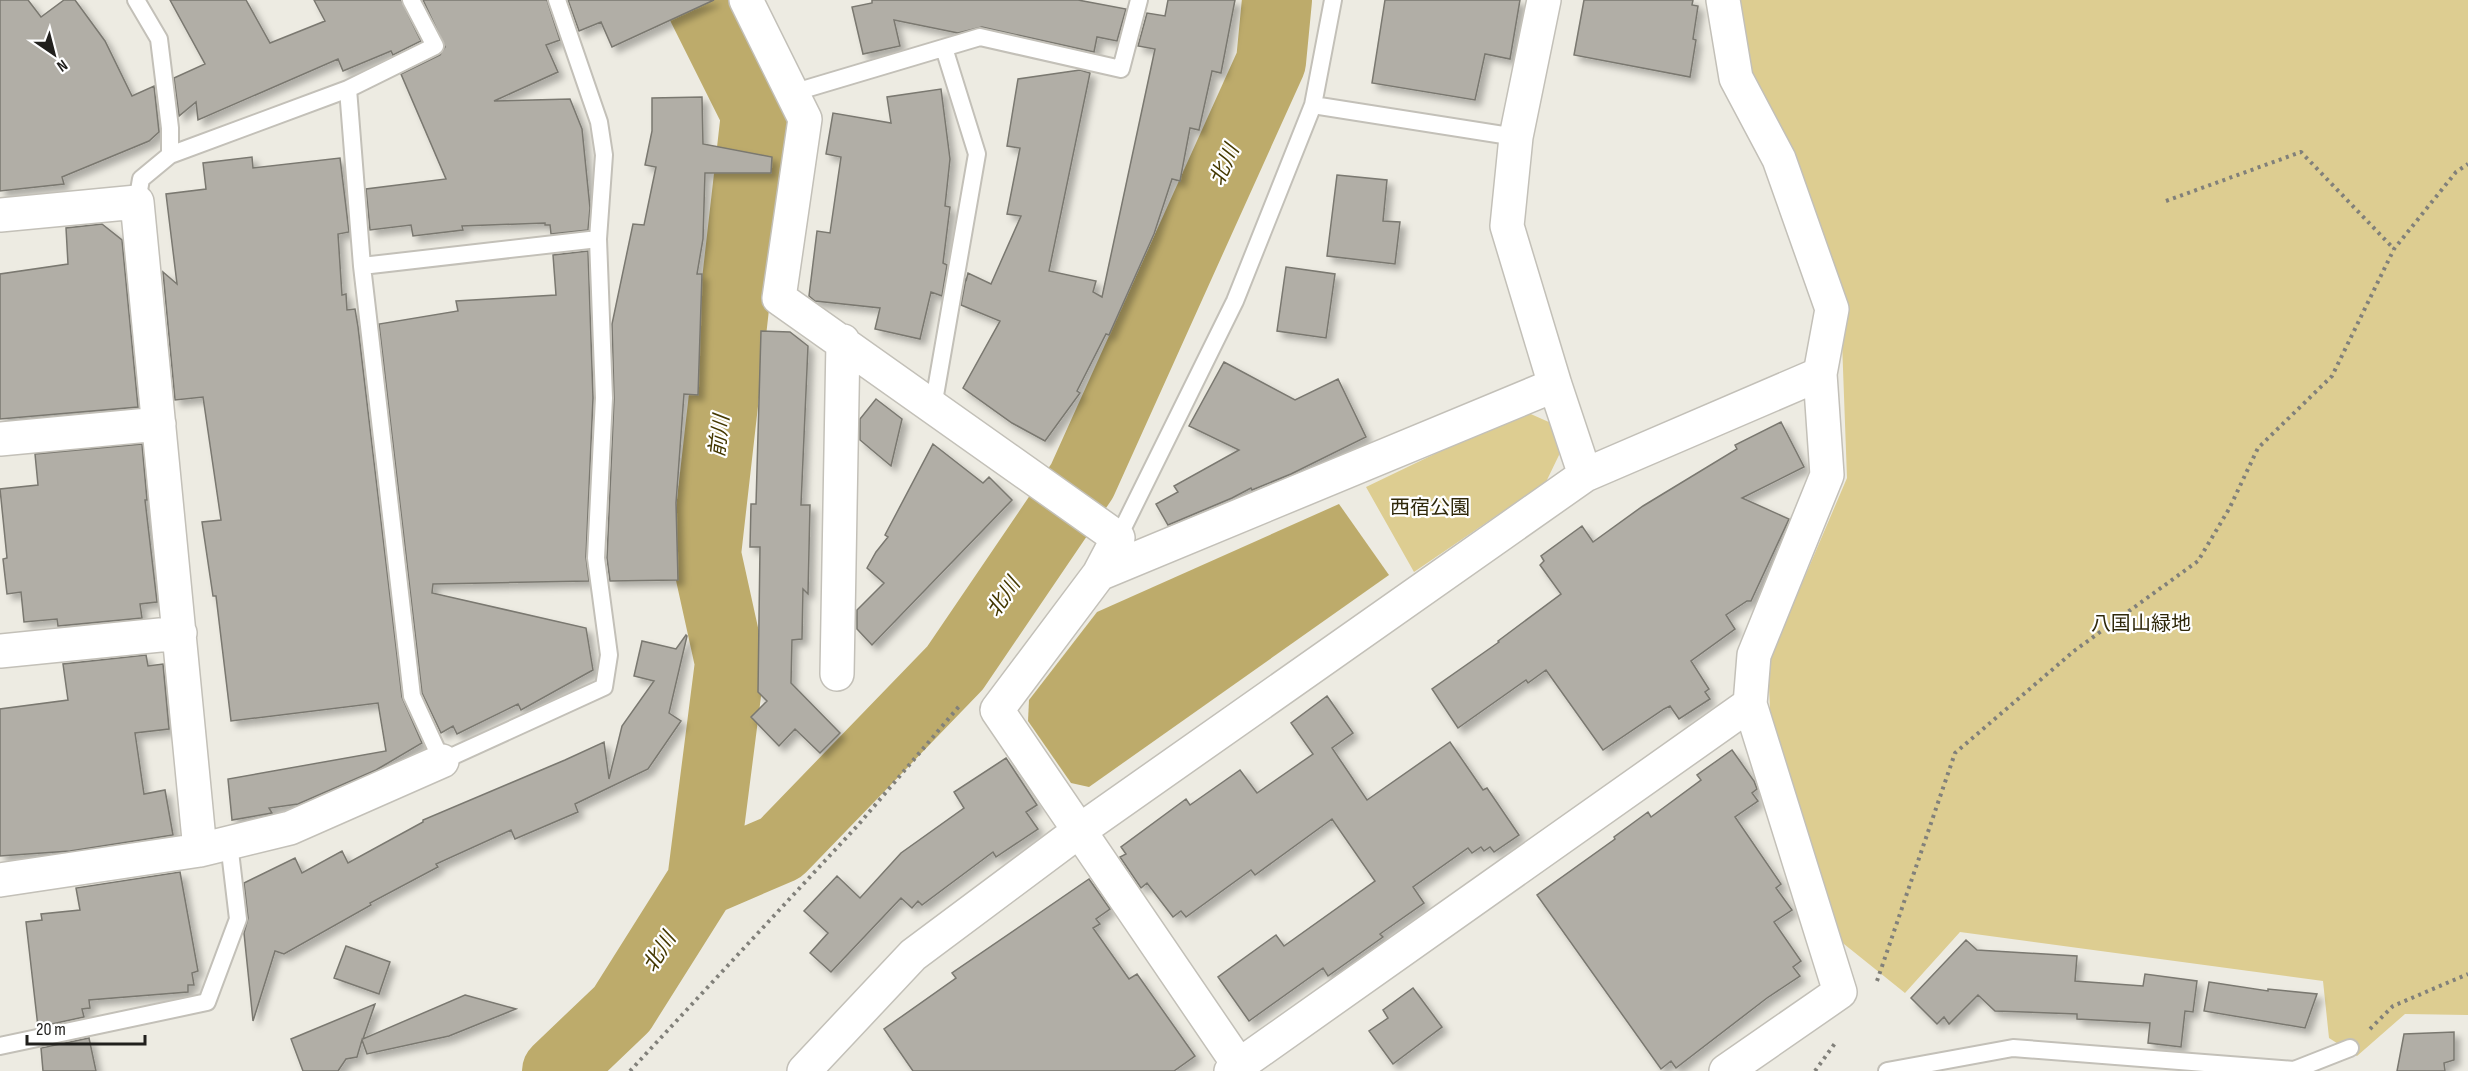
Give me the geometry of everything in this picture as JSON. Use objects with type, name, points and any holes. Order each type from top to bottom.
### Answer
[{"type":"street","points":[[746,0],[804,119],[778,298],[843,341],[1107,530],[1099,574],[997,710],[1238,1069],[1750,704]]},
{"type":"street","points":[[1544,0],[1516,137],[1507,226],[1585,475]]},
{"type":"street","points":[[1723,0],[1736,78],[1779,159],[1832,309],[1821,374],[1827,475],[1754,655],[1750,704],[1840,992],[1726,1071]]},
{"type":"street","points":[[0,215],[137,202],[180,633],[214,846]]},
{"type":"street","points":[[837,674],[843,341]]},
{"type":"street","points":[[804,1071],[913,955],[1079,831],[1585,475],[1821,374]]},
{"type":"street","points":[[1099,574],[1555,385]]},
{"type":"street","points":[[0,439],[159,424]]},
{"type":"street","points":[[0,651],[180,633]]},
{"type":"street","points":[[0,879],[214,846],[290,828],[442,761]]},
{"type":"lane","points":[[136,0],[159,39],[170,128],[170,155]]},
{"type":"lane","points":[[137,202],[141,179],[170,155],[348,89],[435,46],[411,0]]},
{"type":"lane","points":[[348,89],[363,266],[412,696],[442,761],[604,687],[609,655],[596,558],[603,398],[598,239],[604,156],[599,122],[557,0]]},
{"type":"lane","points":[[792,93],[980,37],[1121,69],[1139,0]]},
{"type":"lane","points":[[1107,530],[1235,301],[1313,105],[1333,0]]},
{"type":"lane","points":[[933,407],[977,154],[944,48]]},
{"type":"lane","points":[[1313,105],[1516,137]]},
{"type":"lane","points":[[363,266],[598,239]]},
{"type":"lane","points":[[0,1046],[207,1002],[238,919],[214,846]]},
{"type":"lane","points":[[1887,1071],[2013,1048],[2294,1070],[2350,1048]]},
{"type":"path","points":[[2166,201],[2301,152],[2394,249]]},
{"type":"path","points":[[1876,983],[1955,753],[2074,651],[2198,561],[2229,509],[2258,448],[2332,376],[2394,249],[2456,172],[2468,164]]},
{"type":"path","points":[[630,1071],[859,824],[968,696],[997,710]]},
{"type":"path","points":[[2350,1048],[2393,1006],[2468,974]]},
{"type":"path","points":[[1815,1071],[1839,1038]]},
{"type":"green space","name":"八国山緑地","points":[[1739,0],[2468,0],[2468,1015],[2405,1014],[2357,1056],[2329,1038],[2323,981],[1960,932],[1905,993],[1839,940],[1770,710],[1768,663],[1847,478],[1840,287],[1777,118],[1751,74]]},
{"type":"green space","name":"西宿公園","points":[[1524,411],[1551,423],[1560,453],[1546,482],[1414,572],[1366,487]]},
{"type":"shaded area","points":[[1339,504],[1389,575],[1089,787],[1071,783],[1028,721],[1029,700],[1097,612]]},
{"type":"building","points":[[0,0],[28,0],[41,17],[64,0],[75,0],[105,41],[132,96],[154,86],[159,132],[149,141],[62,177],[64,184],[0,191]]},
{"type":"building","points":[[170,0],[246,0],[270,43],[325,21],[314,0],[401,0],[421,41],[393,55],[391,51],[343,71],[338,59],[198,120],[196,102],[179,116],[174,78],[205,64]]},
{"type":"building","points":[[423,0],[547,0],[560,40],[546,45],[558,72],[494,101],[570,99],[582,129],[590,208],[588,230],[551,234],[550,225],[545,225],[545,223],[462,226],[463,230],[413,236],[411,225],[370,230],[366,189],[446,179],[401,74],[440,55],[445,47]]},
{"type":"building","points":[[568,0],[714,0],[612,47],[601,22],[579,31]]},
{"type":"building","points":[[872,0],[1078,0],[1126,9],[1117,41],[1097,37],[1094,52],[982,27],[958,33],[894,20],[900,46],[863,54],[852,7],[872,3]]},
{"type":"building","points":[[1168,0],[1235,0],[1221,73],[1212,71],[1199,130],[1190,128],[1180,181],[1172,179],[1154,234],[1109,335],[1106,334],[1077,391],[1080,393],[1045,441],[1012,423],[963,388],[1000,321],[961,305],[966,278],[966,281],[968,273],[991,284],[1021,216],[1007,214],[1020,148],[1007,146],[1018,79],[1080,70],[1090,73],[1049,271],[1096,281],[1093,292],[1102,297],[1155,49],[1138,46],[1147,13],[1165,16]]},
{"type":"building","points":[[1385,0],[1520,0],[1510,59],[1485,54],[1475,100],[1372,83]]},
{"type":"building","points":[[1584,0],[1693,0],[1692,5],[1698,6],[1693,39],[1696,40],[1690,77],[1574,55]]},
{"type":"building","points":[[941,89],[950,159],[945,206],[950,207],[943,263],[947,265],[942,296],[931,292],[920,339],[875,329],[880,308],[815,301],[809,296],[817,231],[830,233],[841,157],[826,154],[833,113],[891,123],[887,97]]},
{"type":"building","points":[[702,97],[703,144],[772,157],[771,173],[705,173],[703,239],[697,274],[702,274],[698,395],[684,394],[676,503],[678,580],[610,581],[607,558],[614,399],[612,324],[633,224],[644,225],[656,167],[645,165],[652,131],[652,98]]},
{"type":"building","points":[[252,157],[253,168],[340,158],[349,232],[338,234],[342,295],[346,294],[347,310],[355,309],[358,327],[402,697],[422,743],[376,770],[298,804],[269,808],[272,813],[232,820],[228,779],[386,751],[378,703],[231,721],[216,596],[213,596],[202,522],[221,520],[203,397],[175,400],[163,272],[177,284],[166,194],[206,189],[203,163]]},
{"type":"building","points":[[1337,175],[1387,180],[1383,221],[1400,222],[1395,264],[1327,256]]},
{"type":"building","points":[[102,224],[122,240],[138,407],[0,419],[0,274],[68,264],[66,228]]},
{"type":"building","points":[[588,251],[593,398],[586,557],[589,581],[433,584],[432,593],[586,628],[593,670],[521,710],[518,704],[457,734],[453,726],[441,733],[422,693],[379,324],[458,311],[456,301],[556,295],[553,255]]},
{"type":"building","points":[[1286,267],[1335,274],[1326,338],[1277,331]]},
{"type":"building","points":[[761,331],[790,332],[808,346],[801,505],[810,505],[808,594],[803,589],[802,639],[792,640],[791,683],[840,733],[820,753],[795,729],[779,746],[751,717],[767,701],[758,692],[760,547],[750,547],[751,504],[756,504]]},
{"type":"building","points":[[1224,362],[1295,400],[1338,379],[1366,437],[1291,474],[1252,490],[1251,488],[1168,525],[1156,504],[1178,492],[1174,486],[1239,450],[1189,426]]},
{"type":"building","points":[[876,399],[902,419],[891,466],[860,440],[860,419]]},
{"type":"building","points":[[1781,422],[1804,467],[1742,498],[1789,519],[1751,601],[1747,601],[1726,615],[1735,629],[1691,661],[1709,689],[1705,692],[1710,699],[1679,719],[1670,706],[1603,750],[1546,670],[1528,683],[1526,680],[1458,728],[1432,689],[1499,642],[1561,594],[1540,565],[1544,561],[1541,556],[1582,526],[1593,542],[1643,506],[1737,449],[1735,445]]},
{"type":"building","points":[[142,444],[147,500],[145,500],[157,602],[140,604],[142,618],[58,626],[57,619],[24,622],[21,592],[7,594],[3,559],[7,558],[0,489],[38,485],[35,454]]},
{"type":"building","points":[[933,444],[983,483],[989,477],[1012,500],[872,645],[857,629],[857,610],[884,583],[867,568],[888,537],[885,535]]},
{"type":"building","points":[[686,635],[669,713],[681,721],[648,769],[575,804],[578,812],[515,839],[511,830],[436,864],[438,867],[370,903],[371,905],[284,954],[275,951],[253,1021],[244,933],[248,918],[244,883],[295,858],[302,873],[342,851],[348,863],[423,820],[604,742],[609,779],[622,726],[654,681],[634,676],[642,641],[676,649]]},
{"type":"building","points":[[146,655],[148,666],[163,664],[169,729],[135,733],[144,794],[165,790],[173,835],[70,851],[0,856],[0,709],[68,700],[63,664]]},
{"type":"building","points":[[1327,696],[1353,733],[1332,748],[1367,800],[1450,742],[1483,790],[1487,788],[1519,835],[1494,852],[1490,847],[1484,851],[1481,847],[1472,853],[1468,848],[1413,887],[1424,903],[1380,934],[1383,937],[1328,976],[1323,968],[1249,1021],[1218,977],[1276,935],[1284,946],[1375,881],[1332,819],[1255,875],[1251,870],[1186,917],[1181,911],[1173,917],[1147,883],[1141,888],[1120,857],[1126,854],[1121,847],[1186,799],[1190,805],[1240,770],[1257,793],[1313,754],[1291,723]]},
{"type":"building","points":[[1732,750],[1754,781],[1757,789],[1752,793],[1758,801],[1735,817],[1781,884],[1776,888],[1792,910],[1774,922],[1801,961],[1793,967],[1800,976],[1767,998],[1676,1068],[1671,1061],[1661,1069],[1537,895],[1615,839],[1614,837],[1648,812],[1651,817],[1701,780],[1697,775]]},
{"type":"building","points":[[1006,758],[1037,805],[1026,812],[1038,829],[996,857],[993,852],[922,905],[918,901],[912,908],[901,898],[831,972],[810,953],[828,933],[804,911],[837,876],[860,898],[901,853],[964,808],[954,792]]},
{"type":"building","points":[[180,872],[198,971],[192,973],[194,985],[188,985],[188,992],[89,1000],[90,1008],[82,1009],[84,1017],[38,1027],[26,922],[42,920],[41,914],[80,910],[76,888]]},
{"type":"building","points":[[1089,879],[1110,909],[1096,919],[1100,924],[1093,928],[1129,979],[1137,974],[1195,1056],[1174,1071],[913,1071],[884,1029],[956,978],[952,973]]},
{"type":"building","points":[[1966,940],[1977,950],[2077,956],[2075,981],[2143,986],[2145,974],[2197,981],[2193,1012],[2185,1011],[2181,1047],[2148,1043],[2150,1023],[2077,1019],[2077,1014],[1995,1011],[1978,995],[1949,1024],[1944,1017],[1937,1024],[1911,998]]},
{"type":"building","points":[[346,946],[390,962],[379,994],[334,978]]},
{"type":"building","points":[[2209,982],[2268,991],[2268,989],[2317,994],[2305,1028],[2204,1011]]},
{"type":"building","points":[[1413,988],[1442,1027],[1393,1064],[1369,1031],[1388,1018],[1383,1010]]},
{"type":"building","points":[[465,995],[516,1009],[449,1036],[367,1054],[362,1040],[357,1057],[346,1059],[338,1071],[303,1071],[291,1039],[375,1004],[363,1039]]},
{"type":"building","points":[[2454,1032],[2454,1060],[2444,1063],[2445,1071],[2397,1071],[2404,1034]]},
{"type":"building","points":[[89,1038],[96,1071],[43,1071],[41,1048]]},
{"type":"waterway","name":"前川","points":[[699,0],[756,114],[706,554],[730,663],[702,882]]},
{"type":"waterway","name":"北川","points":[[557,1071],[622,1009],[702,882],[781,848],[955,668],[1082,481],[1271,62],[1277,0]]}]
